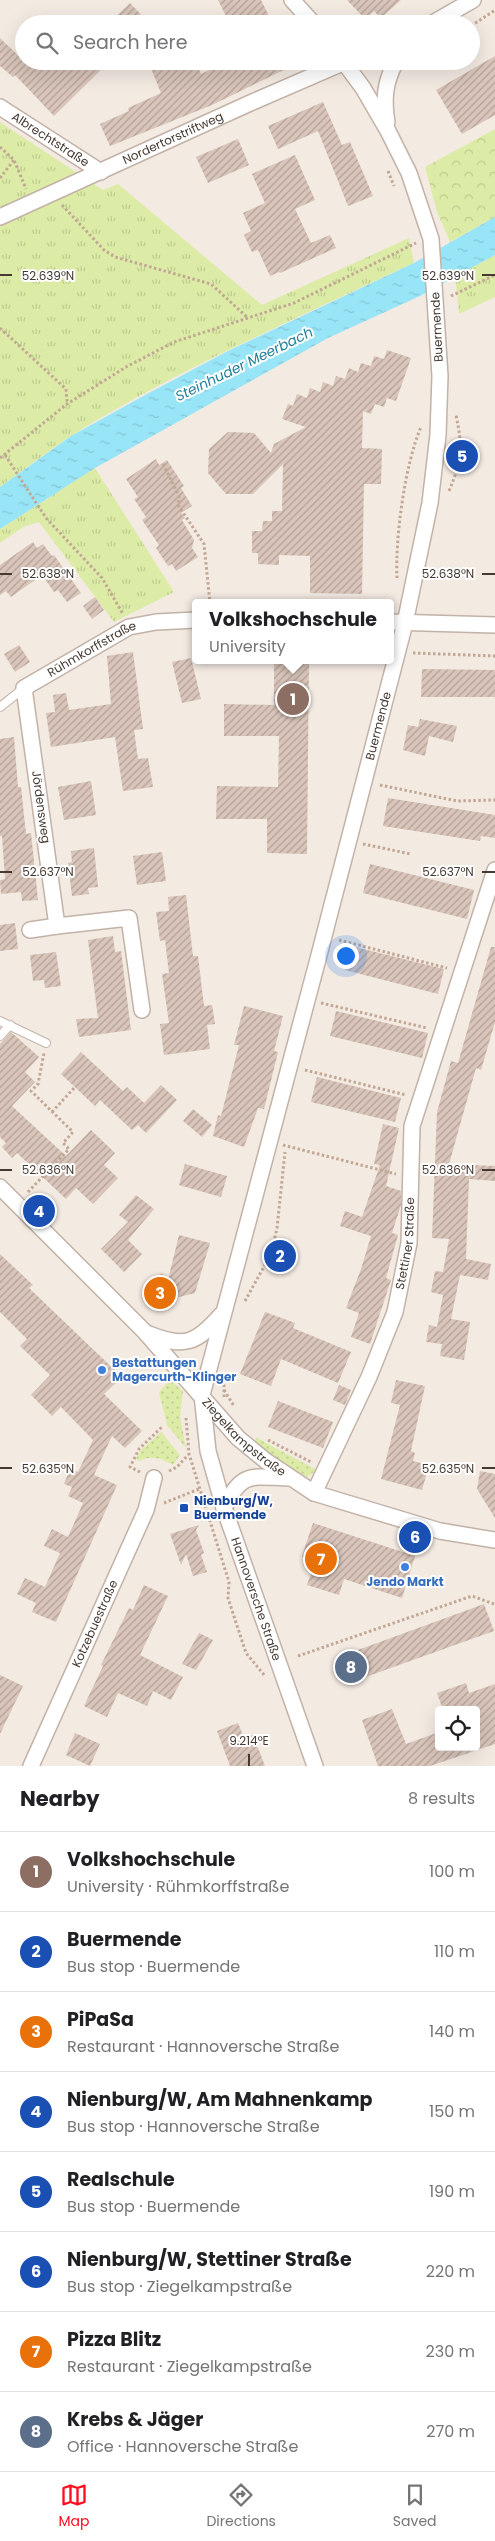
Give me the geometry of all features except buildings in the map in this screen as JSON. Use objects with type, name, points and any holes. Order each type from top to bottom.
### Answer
[{"type":"street","points":[[292,0],[306,15]]},
{"type":"street","points":[[446,15],[472,0]]},
{"type":"street","name":"Nordertorstriftweg","points":[[0,218],[327,70]]},
{"type":"street","name":"Buermende","points":[[351,70],[388,131],[409,173],[431,239],[436,304],[440,376],[438,434],[430,503],[394,642]]},
{"type":"street","points":[[388,131],[384,101],[388,77],[392,70]]},
{"type":"street","name":"Albrechtstraße","points":[[0,108],[102,172]]},
{"type":"street","name":"Rühmkorffstraße","points":[[24,688],[129,627],[156,622],[192,620]]},
{"type":"street","points":[[398,623],[495,625]]},
{"type":"street","name":"Buermende","points":[[202,1395],[364,782],[389,664]]},
{"type":"street","name":"Jördensweg","points":[[24,688],[57,926]]},
{"type":"street","name":"Stettiner Straße","points":[[314,1493],[369,1377],[395,1312],[408,1243],[410,1138],[442,1031],[495,870]]},
{"type":"street","points":[[30,930],[129,918],[142,1010]]},
{"type":"street","points":[[0,1187],[145,1332],[202,1395]]},
{"type":"street","points":[[145,1332],[170,1342],[183,1342],[205,1333],[224,1312]]},
{"type":"street","name":"Ziegelkampstraße","points":[[202,1395],[238,1438],[290,1478],[314,1493],[440,1531],[495,1540]]},
{"type":"street","name":"Hannoversche Straße","points":[[202,1395],[208,1451],[224,1508],[315,1766]]},
{"type":"street","name":"Ziegelkampstraße","points":[[224,1508],[232,1490],[243,1480],[253,1476],[290,1478]]},
{"type":"street","name":"Kotzebuestraße","points":[[31,1766],[146,1510],[154,1478]]},
{"type":"lane","name":"Rühmkorffstraße","points":[[0,708],[24,688]]},
{"type":"lane","points":[[0,1021],[46,1043]]},
{"type":"lane","points":[[0,1036],[10,1026]]},
{"type":"path","points":[[480,20],[495,10]]},
{"type":"path","points":[[0,148],[14,160],[27,191]]},
{"type":"path","points":[[0,178],[14,160]]},
{"type":"path","points":[[384,163],[395,189]]},
{"type":"path","points":[[52,194],[104,250],[114,257],[211,284],[248,318]]},
{"type":"path","points":[[413,236],[415,243]]},
{"type":"path","points":[[0,458],[67,404],[126,366],[174,342],[294,303],[415,243],[431,239]]},
{"type":"path","points":[[450,296],[495,274]]},
{"type":"path","points":[[0,328],[66,389],[67,404]]},
{"type":"path","points":[[397,582],[396,554],[412,447],[423,423]]},
{"type":"path","points":[[5,455],[46,518],[102,578],[129,627]]},
{"type":"path","points":[[163,464],[179,496],[178,505],[204,544],[210,599]]},
{"type":"path","points":[[410,653],[495,656]]},
{"type":"path","points":[[364,782],[457,801],[495,800]]},
{"type":"path","points":[[348,841],[411,854]]},
{"type":"path","points":[[324,936],[461,972]]},
{"type":"path","points":[[308,999],[442,1031]]},
{"type":"path","points":[[25,1196],[69,1149],[63,1143],[73,1132],[31,1091],[38,1084],[46,1043]]},
{"type":"path","points":[[290,1066],[421,1099]]},
{"type":"path","points":[[52,1112],[75,1087]]},
{"type":"path","points":[[270,1140],[409,1177]]},
{"type":"path","points":[[186,1417],[189,1454],[229,1582],[228,1598],[246,1653],[268,1680]]},
{"type":"path","points":[[130,1467],[139,1449],[163,1426]]},
{"type":"path","points":[[264,1437],[288,1452],[326,1468]]},
{"type":"path","points":[[154,1478],[177,1467],[189,1454]]},
{"type":"path","points":[[146,1510],[158,1515],[164,1502],[199,1489]]},
{"type":"path","points":[[298,1656],[472,1596],[494,1604]]},
{"type":"green space","points":[[0,122],[103,190],[118,184],[262,305],[409,238],[414,263],[196,366],[154,388],[71,436],[0,487]]},
{"type":"green space","points":[[495,129],[495,217],[450,242],[437,212],[425,167]]},
{"type":"green space","points":[[495,255],[495,297],[459,314],[455,276]]},
{"type":"green space","points":[[95,468],[174,592],[114,622],[39,522],[23,527],[0,543],[0,529]]},
{"type":"green space","points":[[170,1380],[183,1391],[180,1417],[186,1448],[167,1425],[159,1392]]},
{"type":"green space","points":[[161,1432],[180,1455],[173,1465],[156,1458],[139,1461],[136,1459],[140,1451]]},
{"type":"green space","points":[[257,1438],[317,1470],[307,1477],[282,1463],[253,1442]]},
{"type":"water","name":"Steinhuder Meerbach","points":[[495,217],[495,255],[420,296],[328,338],[95,468],[0,529],[0,487],[71,436],[228,351],[414,263]]},
{"type":"place","name":"Realschule","points":[[462,456]]},
{"type":"place","name":"Volkshochschule","points":[[293,699]]},
{"type":"place","name":"Nienburg/W, Am Mahnenkamp","points":[[39,1211]]},
{"type":"place","name":"Buermende","points":[[280,1256]]},
{"type":"place","name":"PiPaSa","points":[[160,1293]]},
{"type":"place","name":"Bestattungen Magercurth-Klinger","points":[[102,1370]]},
{"type":"place","name":"Nienburg/W, Buermende","points":[[184,1508]]},
{"type":"place","name":"Nienburg/W, Stettiner Straße","points":[[415,1537]]},
{"type":"place","name":"Pizza Blitz","points":[[321,1559]]},
{"type":"place","name":"Jendo Markt","points":[[405,1567]]},
{"type":"place","name":"Krebs & Jäger","points":[[351,1667]]}]
